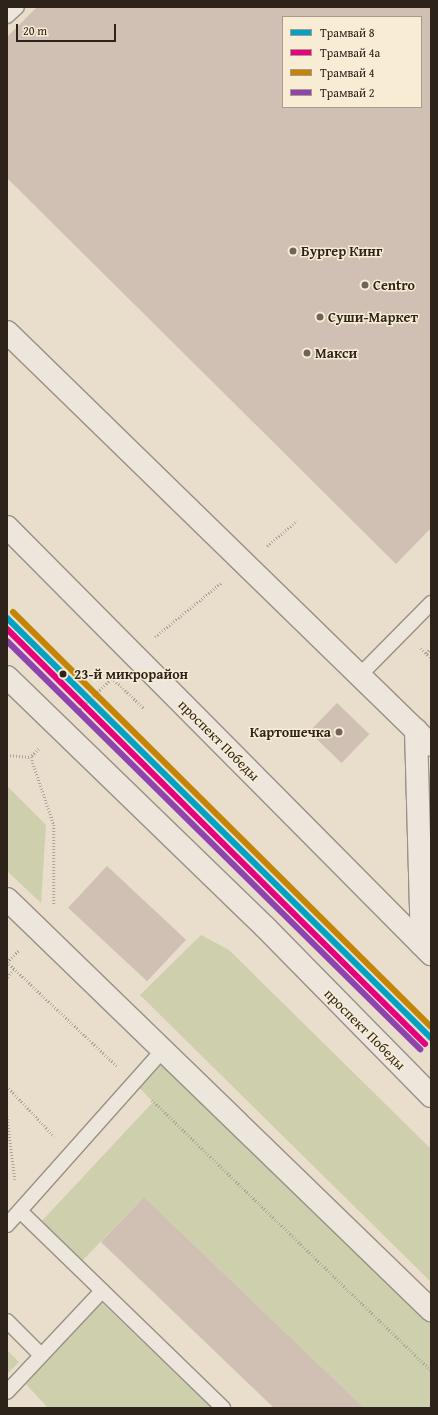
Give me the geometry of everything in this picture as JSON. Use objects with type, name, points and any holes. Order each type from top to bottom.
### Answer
[{"type":"street","points":[[7,332],[244,564],[424,737],[426,949]]},
{"type":"street","name":"проспект Победы","points":[[7,527],[426,949]]},
{"type":"street","name":"проспект Победы","points":[[7,676],[431,1096]]},
{"type":"street","points":[[7,899],[164,1049],[431,1310]]},
{"type":"lane","points":[[7,16],[17,7]]},
{"type":"lane","points":[[360,675],[431,603]]},
{"type":"lane","points":[[7,1225],[164,1049]]},
{"type":"lane","points":[[20,1211],[223,1408]]},
{"type":"lane","points":[[7,1392],[102,1291]]},
{"type":"lane","points":[[7,1321],[41,1355]]},
{"type":"path","points":[[7,755],[31,757],[136,656],[297,521]]},
{"type":"path","points":[[7,630],[84,705]]},
{"type":"path","points":[[431,648],[426,653],[431,658]]},
{"type":"path","points":[[31,757],[54,825],[54,916],[7,962],[134,1082],[431,1370]]},
{"type":"path","points":[[7,977],[14,969]]},
{"type":"path","points":[[7,1086],[71,1153]]},
{"type":"path","points":[[7,1116],[20,1211]]},
{"type":"green space","points":[[7,786],[46,825],[41,903],[7,871]]},
{"type":"green space","points":[[201,935],[229,950],[431,1149],[431,1282],[140,995]]},
{"type":"green space","points":[[164,1049],[431,1310],[431,1408],[364,1408],[144,1197],[81,1262],[40,1223],[153,1102],[134,1082]]},
{"type":"green space","points":[[101,1302],[212,1408],[48,1408],[24,1382]]},
{"type":"green space","points":[[7,1350],[19,1362],[7,1374]]},
{"type":"building","name":"Макси","points":[[37,7],[431,7],[431,528],[396,564],[7,178],[7,37]]},
{"type":"building","name":"Картошечка","points":[[337,703],[369,734],[342,763],[309,732]]},
{"type":"building","points":[[107,866],[186,940],[147,981],[68,908]]},
{"type":"building","points":[[144,1197],[364,1408],[274,1408],[101,1242]]},
{"type":"tram line","name":"4","points":[[13,612],[431,1027]]},
{"type":"tram line","name":"8","points":[[7,618],[431,1038]]},
{"type":"tram line","name":"4а","points":[[7,629],[425,1044]]},
{"type":"tram line","name":"2","points":[[7,641],[420,1049]]},
{"type":"place","name":"Бургер Кинг","points":[[293,251]]},
{"type":"place","name":"Centro","points":[[365,285]]},
{"type":"place","name":"Суши-Маркет","points":[[320,317]]},
{"type":"place","name":"Макси","points":[[307,353]]},
{"type":"place","name":"23-й микрорайон","points":[[63,674]]},
{"type":"place","name":"Картошечка","points":[[339,732]]}]
